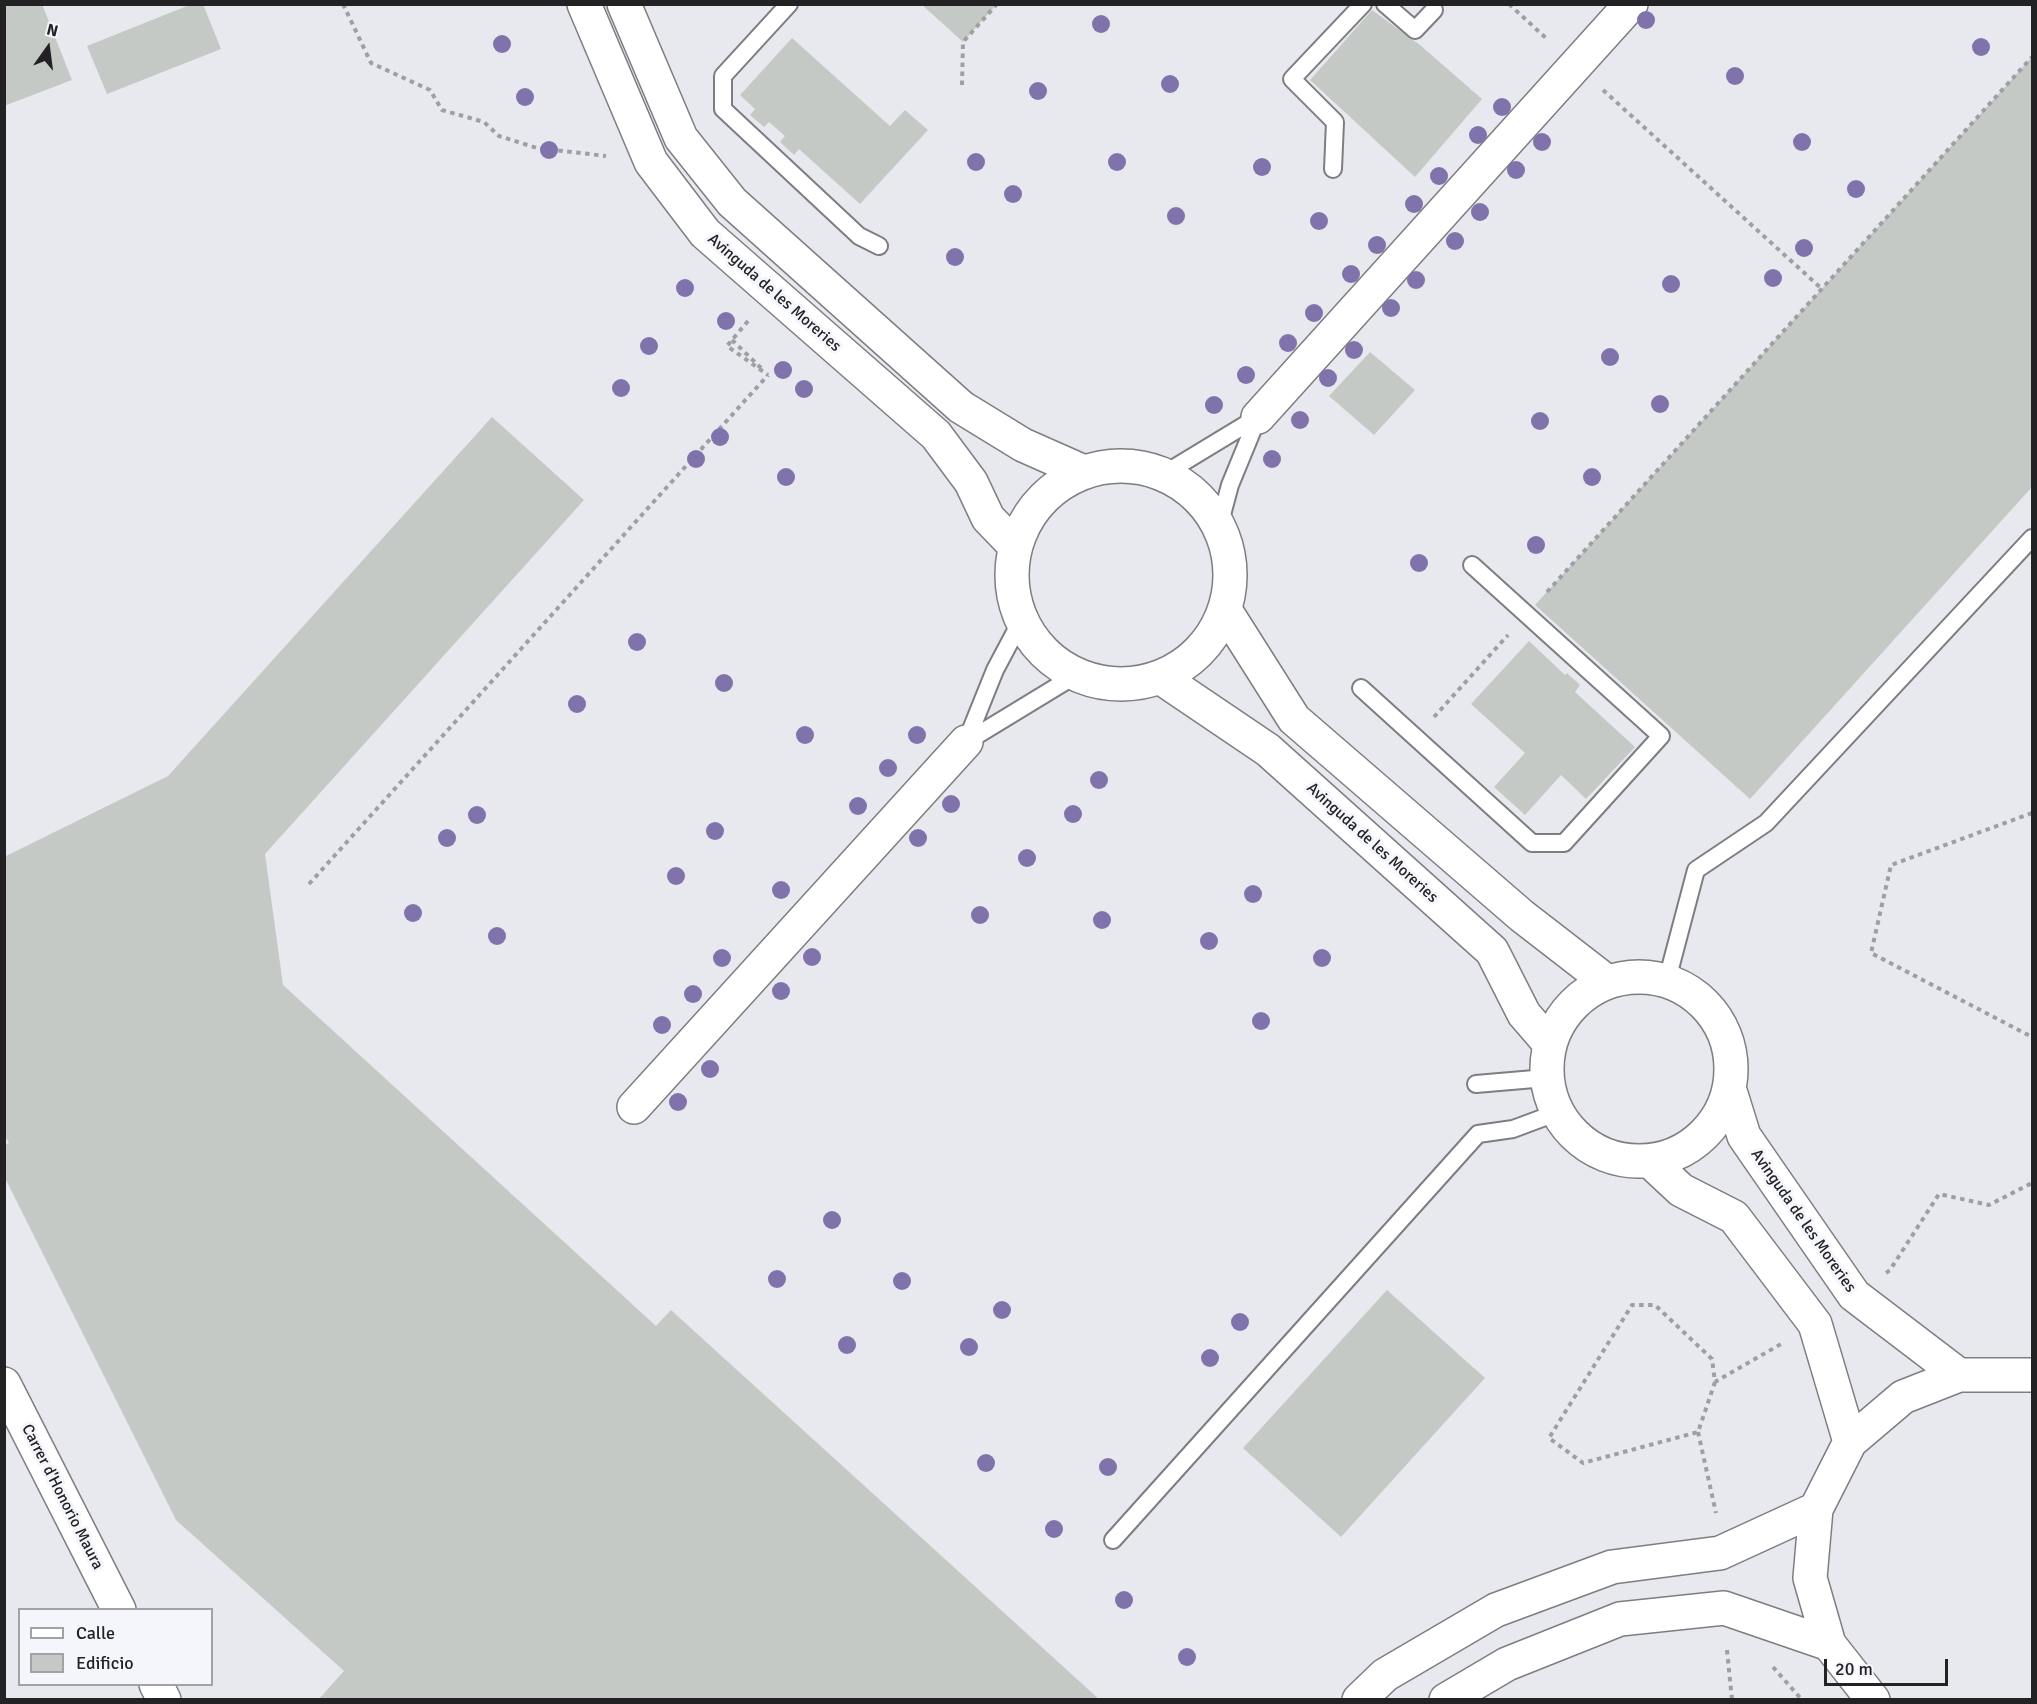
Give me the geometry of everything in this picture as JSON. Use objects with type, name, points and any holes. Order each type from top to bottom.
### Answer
[{"type":"street","name":"Avinguda de les Moreries","points":[[584,4],[651,162],[705,233],[936,435],[971,482],[988,518],[1015,546]]},
{"type":"street","points":[[624,4],[681,138],[732,202],[961,407],[1023,445],[1084,472]]},
{"type":"street","points":[[1258,417],[1631,4]]},
{"type":"street","points":[[1110,466],[1138,467],[1164,474],[1199,498],[1219,526],[1228,553],[1231,581],[1225,610],[1211,639],[1188,662],[1160,677],[1118,685],[1076,675],[1044,653],[1021,621],[1012,584],[1015,546],[1029,514],[1053,488],[1084,472],[1110,466]]},
{"type":"street","points":[[1225,610],[1294,719],[1522,916],[1606,981]]},
{"type":"street","name":"Avinguda de les Moreries","points":[[1160,677],[1268,750],[1492,951],[1524,1014],[1549,1043]]},
{"type":"street","points":[[634,1107],[966,742]]},
{"type":"street","points":[[1637,976],[1667,980],[1698,997],[1721,1023],[1732,1056],[1730,1091],[1714,1125],[1685,1150],[1650,1161],[1613,1158],[1580,1142],[1556,1113],[1546,1078],[1549,1043],[1561,1017],[1581,995],[1606,981],[1637,976]]},
{"type":"street","name":"Avinguda de les Moreries","points":[[1730,1091],[1744,1136],[1854,1295],[1959,1376]]},
{"type":"street","points":[[1650,1161],[1681,1190],[1734,1217],[1815,1324],[1850,1442]]},
{"type":"street","points":[[1873,1700],[1829,1644],[1810,1578],[1816,1509],[1850,1442],[1902,1397],[1959,1376],[2032,1376]]},
{"type":"street","name":"Carrer d'Honorio Maura","points":[[4,1384],[118,1608]]},
{"type":"street","points":[[1359,1700],[1385,1675],[1496,1610],[1612,1567],[1719,1553],[1816,1509]]},
{"type":"street","points":[[1446,1700],[1507,1664],[1620,1619],[1724,1608],[1829,1644]]},
{"type":"street","points":[[157,1686],[164,1700]]},
{"type":"lane","points":[[789,4],[723,76],[723,109],[859,236],[879,246]]},
{"type":"lane","points":[[1333,170],[1335,122],[1292,79],[1363,4]]},
{"type":"lane","points":[[1384,4],[1415,30],[1434,10]]},
{"type":"lane","points":[[1164,474],[1258,417]]},
{"type":"lane","points":[[1219,526],[1230,486],[1258,417]]},
{"type":"lane","points":[[1667,980],[1696,870],[1766,823],[2032,538]]},
{"type":"lane","points":[[1361,688],[1532,843],[1564,843],[1661,736],[1472,565]]},
{"type":"lane","points":[[966,742],[995,670],[1021,621]]},
{"type":"lane","points":[[966,742],[1076,675]]},
{"type":"lane","points":[[1476,1084],[1546,1078]]},
{"type":"lane","points":[[1113,1540],[1479,1134],[1513,1129],[1556,1113]]},
{"type":"path","points":[[343,4],[371,63],[430,90],[441,110],[484,122],[499,136],[537,148],[651,162]]},
{"type":"path","points":[[962,85],[963,42],[997,4]]},
{"type":"path","points":[[1509,4],[1822,289]]},
{"type":"path","points":[[1416,738],[2032,57]]},
{"type":"path","points":[[732,339],[760,368],[768,375],[727,346],[732,339]]},
{"type":"path","points":[[309,884],[768,375]]},
{"type":"path","points":[[2032,813],[1891,865],[1871,954],[2032,1037]]},
{"type":"path","points":[[1881,1277],[1890,1270],[1939,1194],[1989,1205],[2032,1183]]},
{"type":"path","points":[[1698,1432],[1583,1463],[1549,1438],[1632,1305],[1655,1305],[1712,1359],[1715,1382],[1698,1432],[1716,1512]]},
{"type":"path","points":[[1715,1382],[1789,1340]]},
{"type":"path","points":[[1732,1700],[1726,1645],[1737,1649]]},
{"type":"path","points":[[1768,1662],[1802,1700]]},
{"type":"building","points":[[4,4],[42,4],[72,80],[4,106]]},
{"type":"building","points":[[192,4],[203,4],[221,49],[107,94],[87,46]]},
{"type":"building","points":[[921,4],[997,4],[963,42]]},
{"type":"building","points":[[1372,10],[1420,45],[1482,99],[1415,177],[1310,80]]},
{"type":"building","points":[[792,38],[890,126],[905,110],[928,130],[860,204],[799,149],[794,155],[780,142],[785,136],[769,122],[764,127],[750,115],[755,109],[740,95]]},
{"type":"building","points":[[2032,57],[2032,487],[1750,799],[1535,605]]},
{"type":"building","points":[[1370,352],[1415,390],[1374,435],[1329,396]]},
{"type":"building","points":[[492,417],[584,500],[265,854],[283,985],[656,1326],[671,1310],[1100,1700],[318,1700],[344,1671],[176,1520],[4,1176],[4,1145],[9,1143],[4,1135],[4,857],[168,776]]},
{"type":"building","points":[[1529,641],[1565,675],[1567,673],[1580,685],[1575,692],[1635,747],[1586,799],[1561,775],[1525,815],[1494,787],[1525,753],[1471,704]]},
{"type":"building","points":[[1387,1290],[1485,1378],[1341,1537],[1243,1448]]}]
